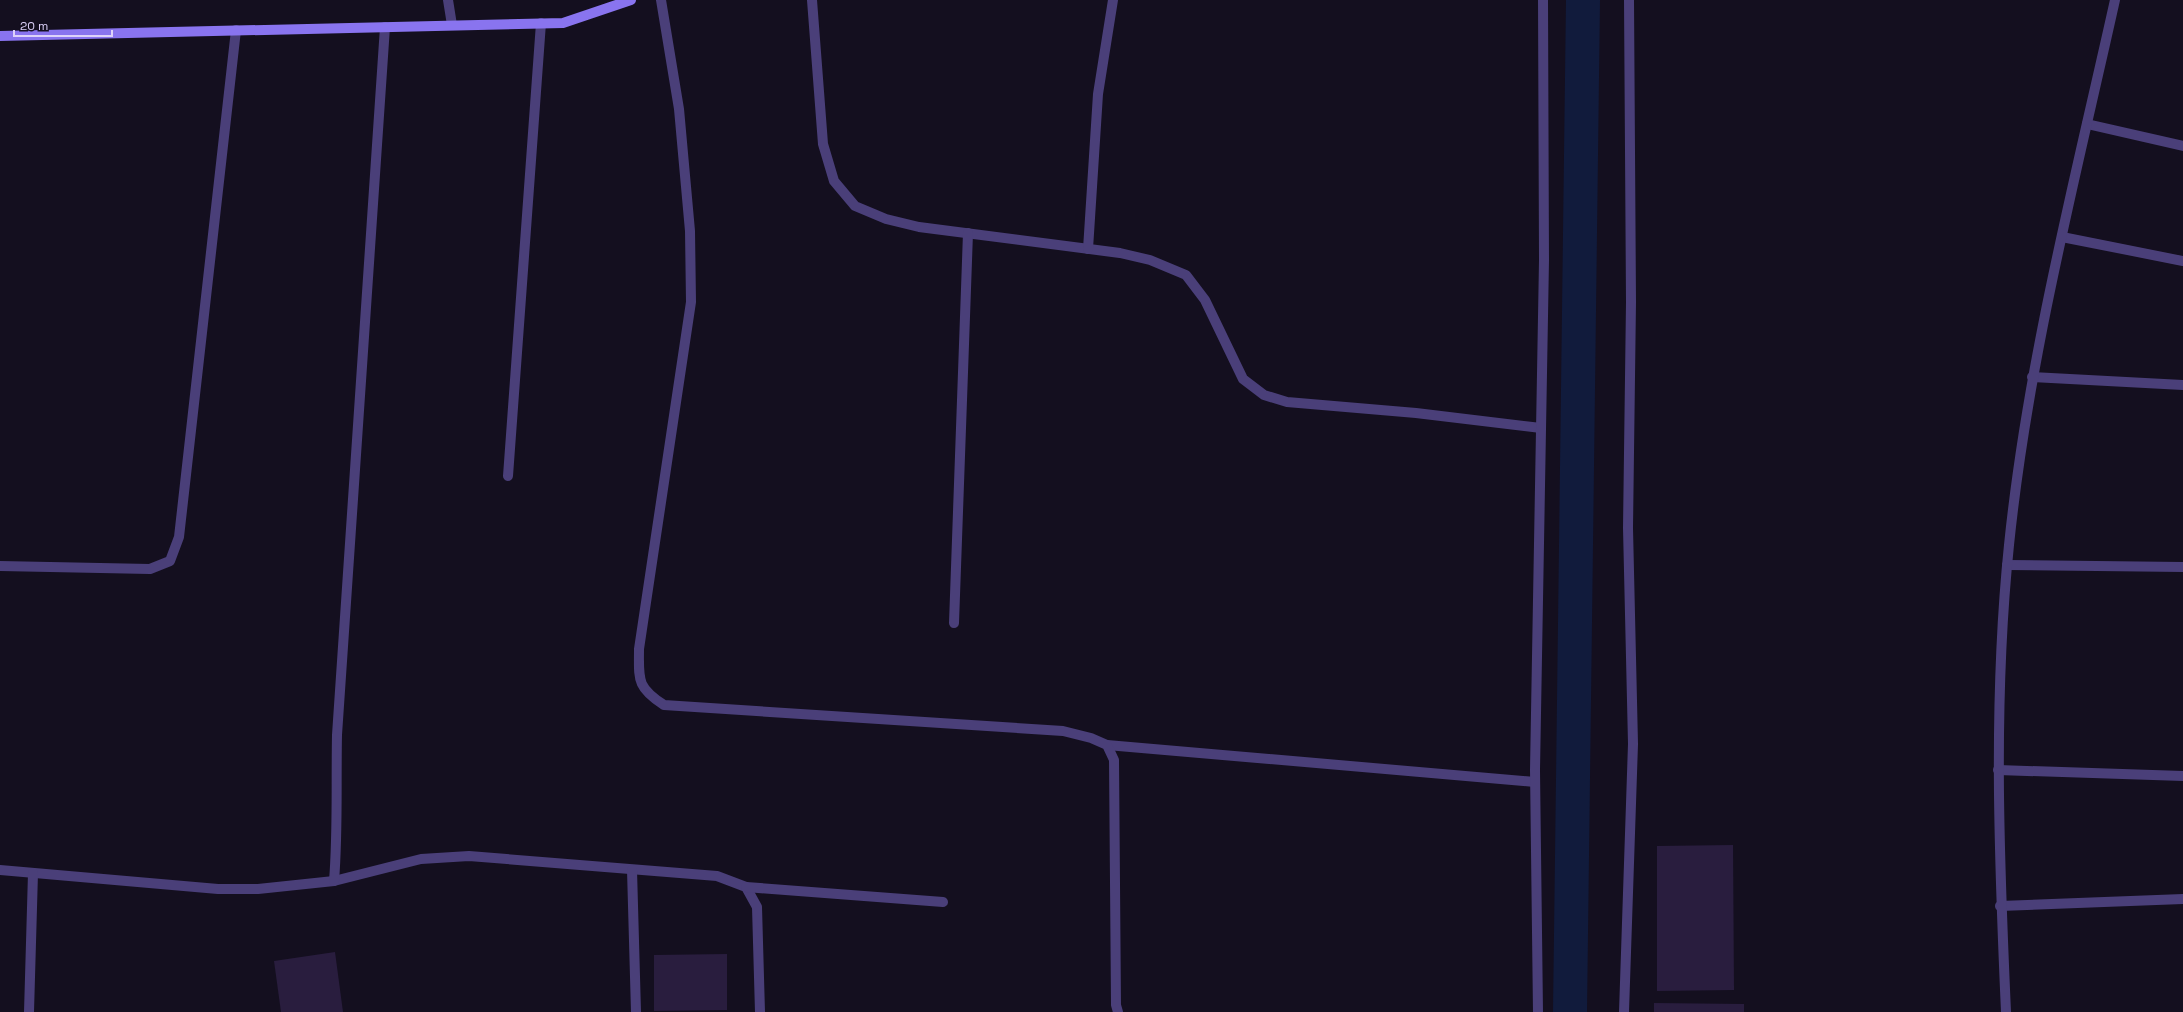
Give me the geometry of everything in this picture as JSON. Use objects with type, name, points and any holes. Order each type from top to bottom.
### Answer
[{"type":"main road","points":[[0,36],[563,23],[631,0]]},
{"type":"street","points":[[448,0],[452,25]]},
{"type":"street","points":[[661,0],[679,109],[690,231],[691,302],[639,649],[639,681],[653,698],[664,705],[1063,731],[1091,738],[1107,745],[1535,782]]},
{"type":"street","points":[[812,0],[823,144],[834,181],[855,206],[886,219],[919,227],[1120,253],[1150,260],[1186,275],[1205,300],[1244,379],[1264,395],[1287,402],[1416,413],[1541,428]]},
{"type":"street","points":[[1088,249],[1096,110],[1112,0]]},
{"type":"street","points":[[1538,1012],[1535,782],[1544,260],[1543,0]]},
{"type":"street","points":[[1624,1012],[1633,744],[1628,536],[1631,310],[1629,0]]},
{"type":"street","points":[[2006,1012],[2000,906],[1998,770],[2001,644],[2007,565],[2032,378],[2115,0]]},
{"type":"street","points":[[508,476],[541,23]]},
{"type":"street","points":[[334,881],[337,844],[335,789],[338,728],[385,27]]},
{"type":"street","points":[[0,566],[150,569],[170,561],[179,537],[236,30]]},
{"type":"street","points":[[2087,124],[2183,146]]},
{"type":"street","points":[[954,623],[968,233]]},
{"type":"street","points":[[2062,237],[2183,261]]},
{"type":"street","points":[[2032,378],[2183,385]]},
{"type":"street","points":[[2007,565],[2183,568]]},
{"type":"street","points":[[1107,745],[1114,760],[1116,997],[1118,1012]]},
{"type":"street","points":[[1998,770],[2183,776]]},
{"type":"street","points":[[0,870],[218,889],[258,889],[334,881],[421,859],[447,856],[469,856],[717,876],[746,887],[943,902]]},
{"type":"street","points":[[632,870],[636,1012]]},
{"type":"street","points":[[29,1012],[33,873]]},
{"type":"street","points":[[746,887],[757,907],[760,1012]]},
{"type":"street","points":[[2000,906],[2183,899]]},
{"type":"building","points":[[1733,845],[1734,990],[1657,991],[1657,846]]},
{"type":"building","points":[[335,952],[343,1012],[281,1012],[274,961]]},
{"type":"building","points":[[727,954],[727,1010],[654,1011],[654,955]]},
{"type":"building","points":[[1654,1003],[1744,1004],[1744,1012],[1654,1012]]},
{"type":"waterway","points":[[1570,1012],[1583,0]]}]
